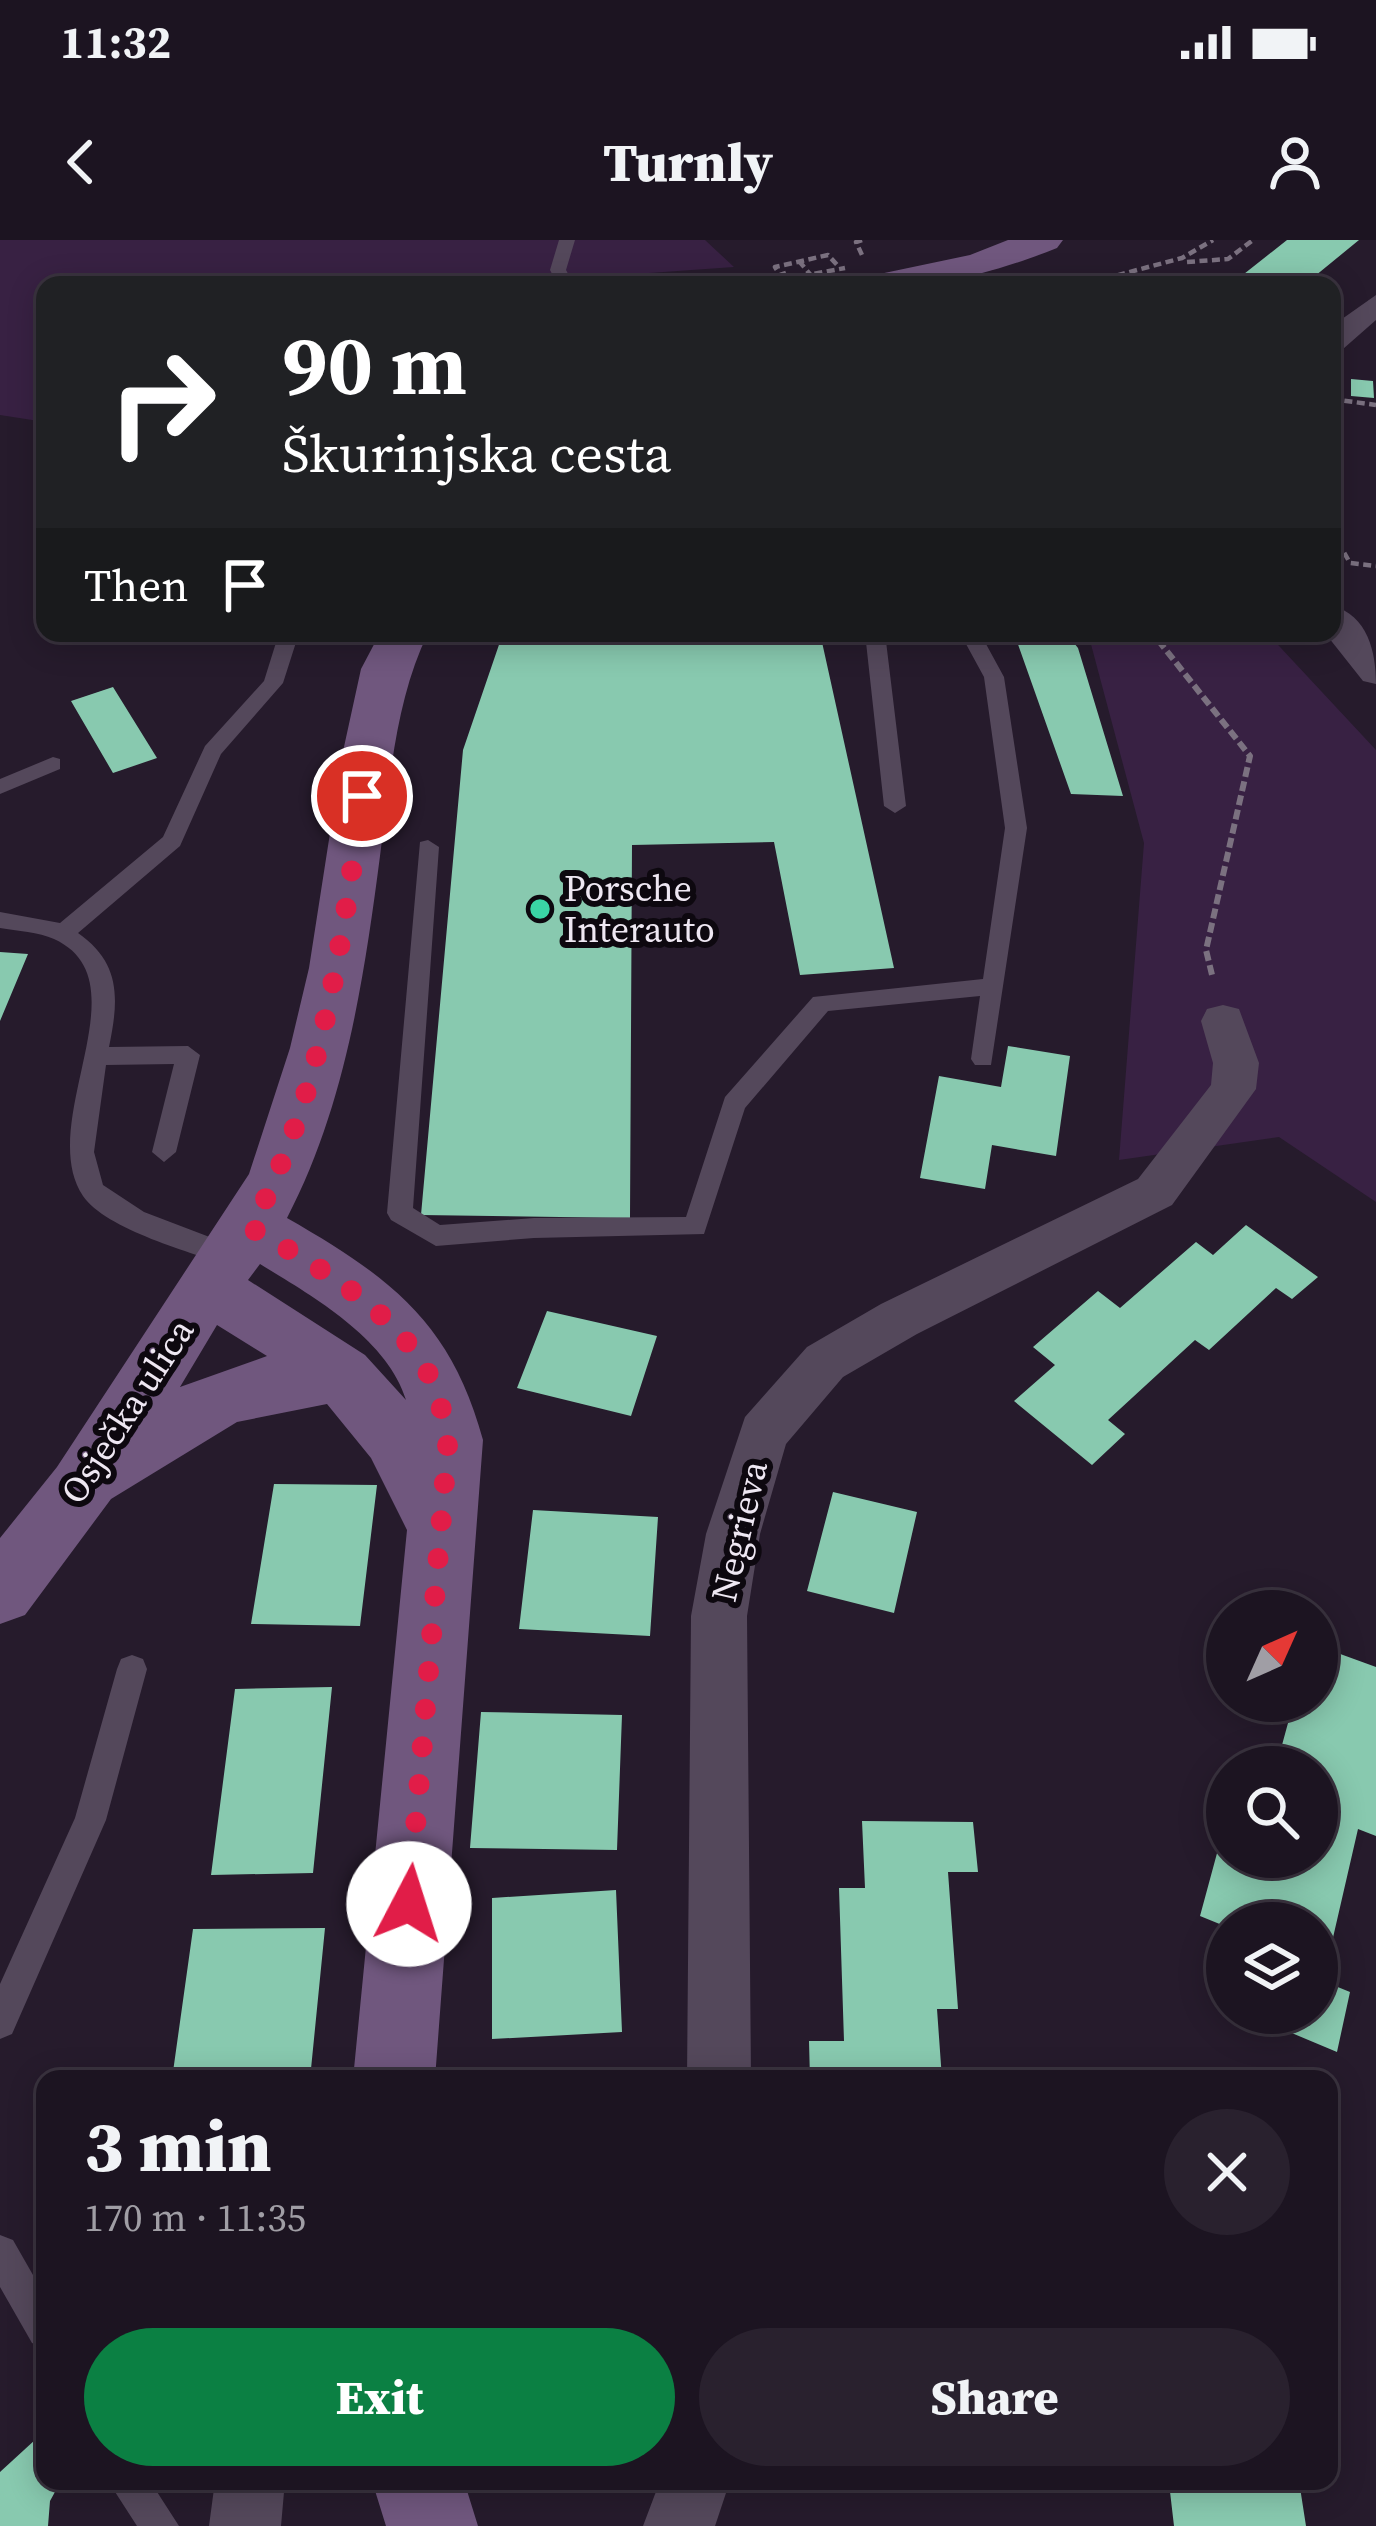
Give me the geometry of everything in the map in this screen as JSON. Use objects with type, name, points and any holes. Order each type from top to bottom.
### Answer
[{"type":"street","points":[[926,276],[981,264],[1042,240]]},
{"type":"street","points":[[1341,334],[1376,304]]},
{"type":"street","points":[[1341,628],[1376,672]]},
{"type":"street","name":"Osječka ulica","points":[[0,1592],[81,1488],[230,1257],[285,1160],[319,1048],[376,713],[386,669],[400,642]]},
{"type":"street","name":"Negrieva","points":[[719,2070],[719,1616],[733,1534],[763,1433],[825,1362],[899,1318],[1155,1192],[1233,1089],[1235,1063],[1223,1021]]},
{"type":"street","points":[[230,1257],[315,1351],[385,1416],[411,1458],[439,1526]]},
{"type":"street","points":[[230,1257],[355,1294],[399,1334],[434,1384],[448,1440],[395,2070]]},
{"type":"street","points":[[81,1488],[237,1388],[275,1378],[342,1375]]},
{"type":"street","points":[[245,2526],[249,2490]]},
{"type":"street","points":[[421,2490],[432,2526]]},
{"type":"street","points":[[679,2526],[692,2490]]},
{"type":"lane","points":[[564,276],[559,257],[567,240]]},
{"type":"lane","points":[[66,931],[172,842],[212,752],[273,682],[286,642]]},
{"type":"lane","points":[[876,642],[896,806]]},
{"type":"lane","points":[[975,642],[994,677],[1016,828],[983,1059]]},
{"type":"lane","points":[[0,787],[53,764]]},
{"type":"lane","points":[[428,847],[400,1214],[436,1236],[534,1228],[695,1226],[734,1103],[821,1003],[993,986]]},
{"type":"lane","points":[[0,920],[50,923],[66,931],[83,945],[98,972],[106,1004],[84,1144],[92,1190],[117,1210],[230,1257]]},
{"type":"lane","points":[[97,1056],[188,1055],[164,1153]]},
{"type":"lane","points":[[0,2022],[90,1820],[132,1669]]},
{"type":"lane","points":[[0,2253],[36,2315]]},
{"type":"lane","points":[[134,2490],[160,2526]]},
{"type":"path","points":[[1186,262],[1213,240]]},
{"type":"path","points":[[1104,276],[1228,259],[1253,240]]},
{"type":"path","points":[[799,275],[780,275],[775,267],[828,255],[840,268]]},
{"type":"path","points":[[799,261],[811,276]]},
{"type":"path","points":[[1341,400],[1376,405]]},
{"type":"path","points":[[1341,547],[1350,563],[1376,566]]},
{"type":"path","points":[[1161,642],[1250,756],[1206,950]]},
{"type":"shaded area","points":[[0,240],[705,240],[734,267],[607,276],[36,276],[36,421],[0,415]]},
{"type":"shaded area","points":[[1090,642],[1275,642],[1376,750],[1376,1202],[1279,1137],[1119,1160],[1144,843]]},
{"type":"building","points":[[1287,240],[1359,240],[1315,276],[1241,276]]},
{"type":"building","points":[[1351,379],[1373,381],[1374,398],[1351,396]]},
{"type":"building","name":"Porsche Interauto","points":[[500,642],[822,642],[894,968],[800,975],[774,842],[632,845],[630,1218],[421,1215],[463,750]]},
{"type":"building","points":[[1017,642],[1073,642],[1078,648],[1123,796],[1071,794]]},
{"type":"building","points":[[113,687],[157,758],[113,773],[71,701]]},
{"type":"building","points":[[0,952],[28,954],[0,1021]]},
{"type":"building","points":[[1008,1046],[1070,1056],[1056,1156],[992,1145],[985,1189],[920,1178],[939,1076],[1001,1087]]},
{"type":"building","points":[[1246,1225],[1318,1277],[1292,1299],[1276,1288],[1209,1350],[1195,1340],[1108,1420],[1125,1434],[1092,1465],[1014,1401],[1055,1365],[1033,1347],[1098,1291],[1120,1308],[1196,1242],[1213,1255]]},
{"type":"building","points":[[547,1311],[657,1336],[631,1416],[517,1388]]},
{"type":"building","points":[[274,1484],[377,1485],[360,1626],[251,1624]]},
{"type":"building","points":[[833,1492],[917,1512],[894,1613],[807,1591]]},
{"type":"building","points":[[533,1510],[658,1517],[650,1636],[519,1629]]},
{"type":"building","points":[[1338,1653],[1376,1667],[1376,1836],[1358,1829],[1338,1916],[1338,1902],[1206,1902],[1206,1918],[1200,1916],[1210,1878],[1338,1878],[1338,1746],[1282,1746],[1288,1722],[1338,1722]]},
{"type":"building","points":[[332,1687],[313,1873],[211,1875],[235,1689]]},
{"type":"building","points":[[481,1712],[622,1715],[617,1850],[470,1848]]},
{"type":"building","points":[[862,1821],[973,1822],[978,1872],[948,1872],[958,2009],[937,2009],[941,2070],[810,2070],[809,2041],[844,2041],[839,1888],[865,1888]]},
{"type":"building","points":[[616,1890],[622,2032],[492,2039],[492,1898]]},
{"type":"building","points":[[325,1928],[311,2070],[173,2070],[193,1929]]},
{"type":"building","points":[[1338,1987],[1350,1992],[1337,2052],[1294,2034],[1338,2034]]},
{"type":"building","points":[[36,2439],[36,2490],[56,2490],[48,2526],[0,2526],[0,2472]]},
{"type":"building","points":[[1170,2490],[1300,2490],[1306,2526],[1174,2526]]},
{"type":"place","name":"Porsche Interauto","points":[[540,909]]},
{"type":"route","points":[[362,796],[337,968],[319,1048],[279,1175],[251,1228],[355,1294],[399,1334],[434,1384],[448,1440],[409,1904]]}]
